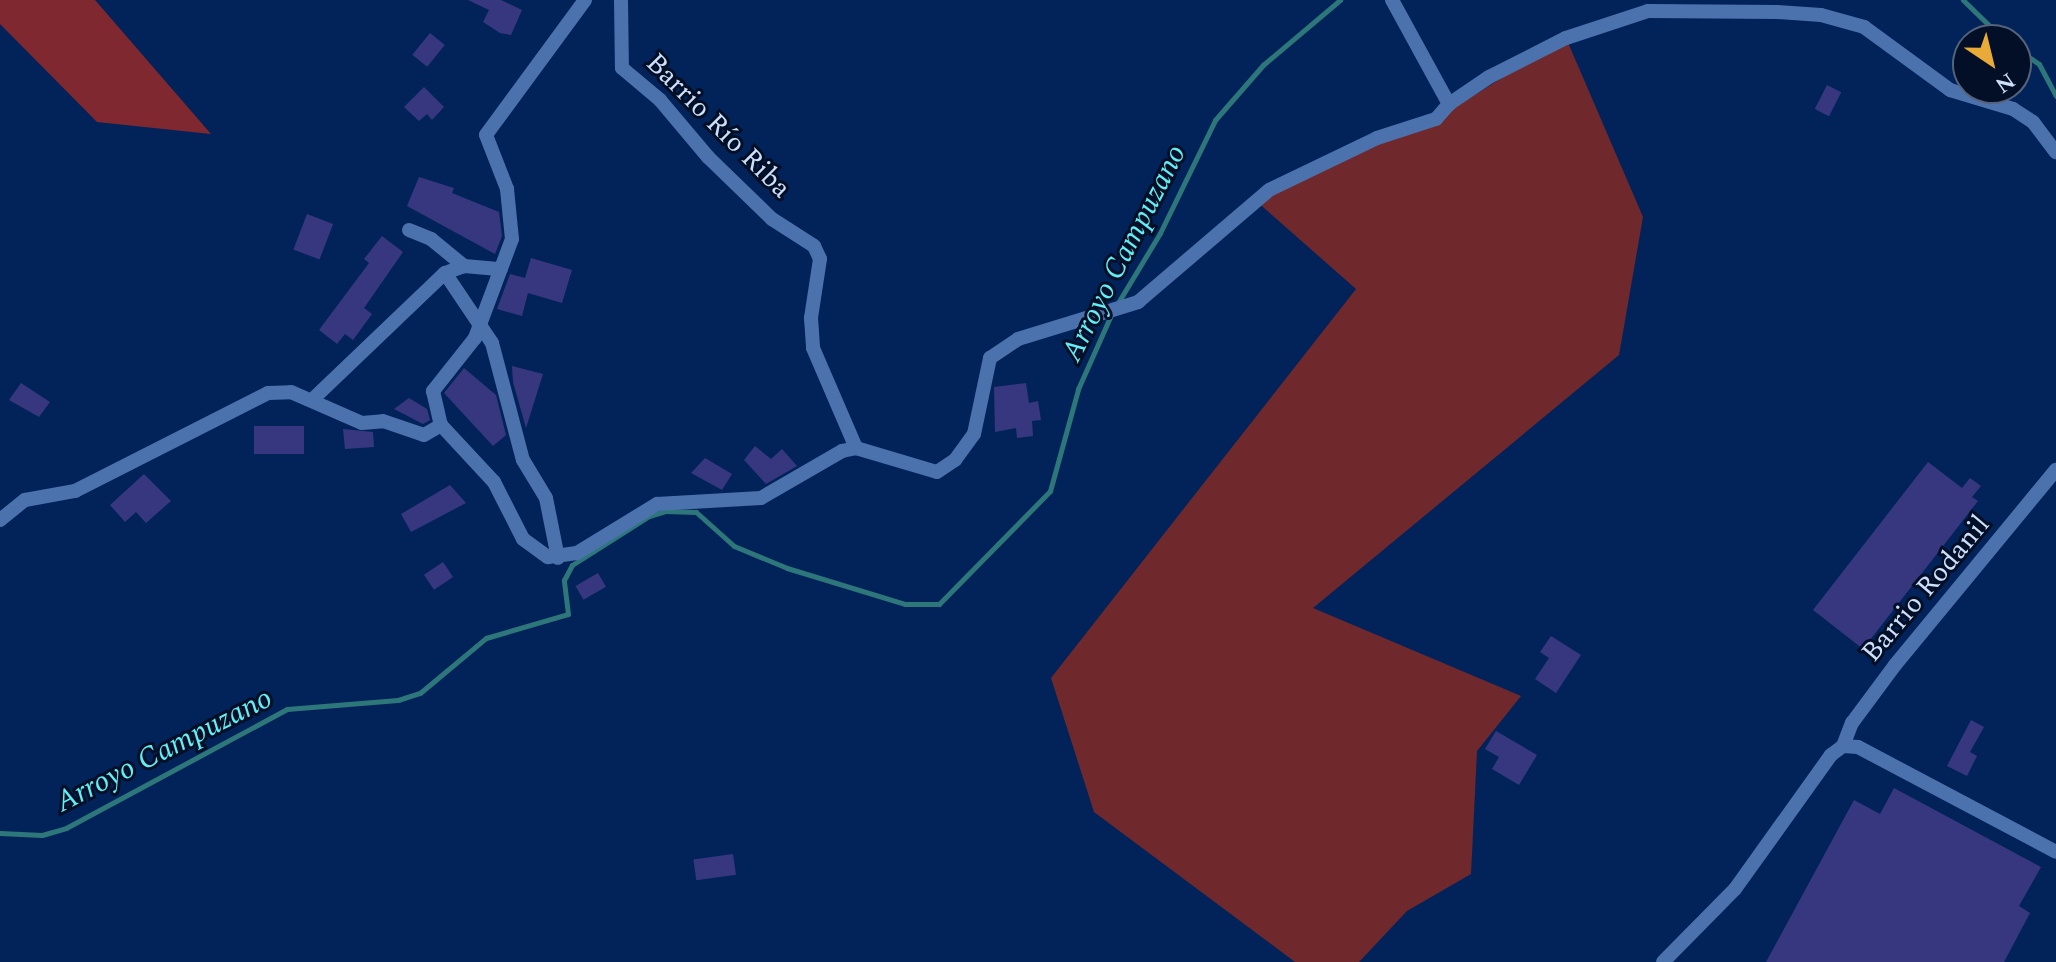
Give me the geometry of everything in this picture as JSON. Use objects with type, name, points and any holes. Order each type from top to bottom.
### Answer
[{"type":"street","points":[[585,0],[486,135],[514,218],[501,269],[475,338],[433,391],[441,425],[494,482],[532,550],[558,558],[577,553],[639,510],[680,500],[761,498],[856,448],[937,472],[955,460],[974,434],[990,358],[1018,339],[1088,320],[1110,308],[1138,302],[1269,190],[1377,138],[1436,119],[1449,104],[1566,38],[1648,11],[1807,14],[1864,27],[1950,90],[2013,109],[2033,122],[2056,152]]},
{"type":"street","name":"Barrio Río Riba","points":[[621,0],[622,68],[660,100],[708,157],[772,219],[814,246],[820,259],[811,318],[813,348],[856,448]]},
{"type":"street","points":[[1392,0],[1449,104]]},
{"type":"street","points":[[409,230],[431,239],[464,266]]},
{"type":"street","points":[[313,399],[445,273],[464,266],[501,269]]},
{"type":"street","points":[[445,273],[480,323],[499,360],[523,460],[546,498],[558,558]]},
{"type":"street","points":[[0,520],[25,500],[75,491],[239,404],[268,393],[291,392],[362,423],[383,421],[424,435],[441,425]]},
{"type":"street","name":"Barrio Rodanil","points":[[1663,962],[1735,889],[1831,755],[1843,746],[1852,723],[1895,665],[2056,470]]},
{"type":"street","points":[[1843,746],[1858,747],[2056,852]]},
{"type":"shaded area","points":[[0,0],[95,0],[211,134],[97,122],[0,24]]},
{"type":"shaded area","points":[[1566,38],[1643,217],[1619,355],[1313,608],[1521,696],[1477,751],[1471,874],[1407,911],[1359,962],[1295,962],[1094,812],[1051,678],[1356,289],[1255,200],[1436,119]]},
{"type":"building","points":[[468,0],[501,0],[522,10],[511,35],[500,33],[483,22],[489,10]]},
{"type":"building","points":[[430,33],[445,45],[427,67],[412,55]]},
{"type":"building","points":[[1827,85],[1841,92],[1829,116],[1815,109]]},
{"type":"building","points":[[424,87],[444,107],[432,120],[427,114],[419,121],[404,107]]},
{"type":"building","points":[[419,177],[454,188],[452,193],[499,212],[502,236],[495,254],[407,206]]},
{"type":"building","points":[[307,214],[333,224],[320,260],[293,249]]},
{"type":"building","points":[[382,236],[403,252],[364,308],[372,314],[353,340],[345,334],[337,344],[319,330],[369,263],[364,259]]},
{"type":"building","points":[[531,258],[572,270],[562,303],[528,293],[522,316],[497,309],[510,274],[525,278]]},
{"type":"building","points":[[512,366],[543,374],[526,428],[513,382]]},
{"type":"building","points":[[464,368],[496,395],[506,435],[493,446],[444,393]]},
{"type":"building","points":[[21,383],[50,402],[39,417],[9,400]]},
{"type":"building","points":[[1026,383],[1029,403],[1038,401],[1041,420],[1032,421],[1033,436],[1017,438],[1016,428],[995,432],[994,387]]},
{"type":"building","points":[[409,398],[427,409],[430,420],[423,424],[394,409]]},
{"type":"building","points":[[254,426],[304,426],[304,454],[254,454]]},
{"type":"building","points":[[343,429],[373,432],[374,447],[345,449]]},
{"type":"building","points":[[755,446],[771,459],[782,449],[797,466],[766,484],[744,460]]},
{"type":"building","points":[[705,458],[732,474],[722,490],[691,473]]},
{"type":"building","points":[[1928,462],[1962,488],[1970,478],[1981,486],[1972,497],[1978,501],[1863,649],[1813,610]]},
{"type":"building","points":[[144,474],[171,501],[146,523],[136,512],[125,522],[110,505]]},
{"type":"building","points":[[450,485],[466,503],[411,532],[401,514]]},
{"type":"building","points":[[443,562],[453,577],[434,590],[424,575]]},
{"type":"building","points":[[598,573],[606,587],[583,600],[575,586]]},
{"type":"building","points":[[1551,636],[1581,655],[1556,693],[1535,679],[1549,658],[1540,652]]},
{"type":"building","points":[[1971,720],[1984,727],[1970,752],[1977,756],[1967,776],[1947,766]]},
{"type":"building","points":[[1496,731],[1537,755],[1519,785],[1492,769],[1499,757],[1485,749]]},
{"type":"building","points":[[1894,788],[2041,867],[2019,906],[2030,913],[2004,962],[1766,962],[1854,800],[1880,814]]},
{"type":"building","points":[[733,854],[736,875],[696,880],[693,860]]},
{"type":"waterway","name":"Arroyo Campuzano","points":[[1116,306],[1160,233],[1215,120],[1263,65],[1340,0]]},
{"type":"waterway","name":"Arroyo Campuzano","points":[[1963,0],[1988,24]]},
{"type":"waterway","name":"Arroyo Campuzano","points":[[2032,59],[2039,64],[2056,96]]},
{"type":"waterway","name":"Arroyo Campuzano","points":[[0,833],[42,835],[66,828],[287,709],[398,700],[420,693],[486,638],[568,614],[564,580],[572,565],[649,516],[665,511],[696,512],[734,546],[787,568],[905,604],[939,604],[1050,491],[1078,389],[1111,315]]}]
